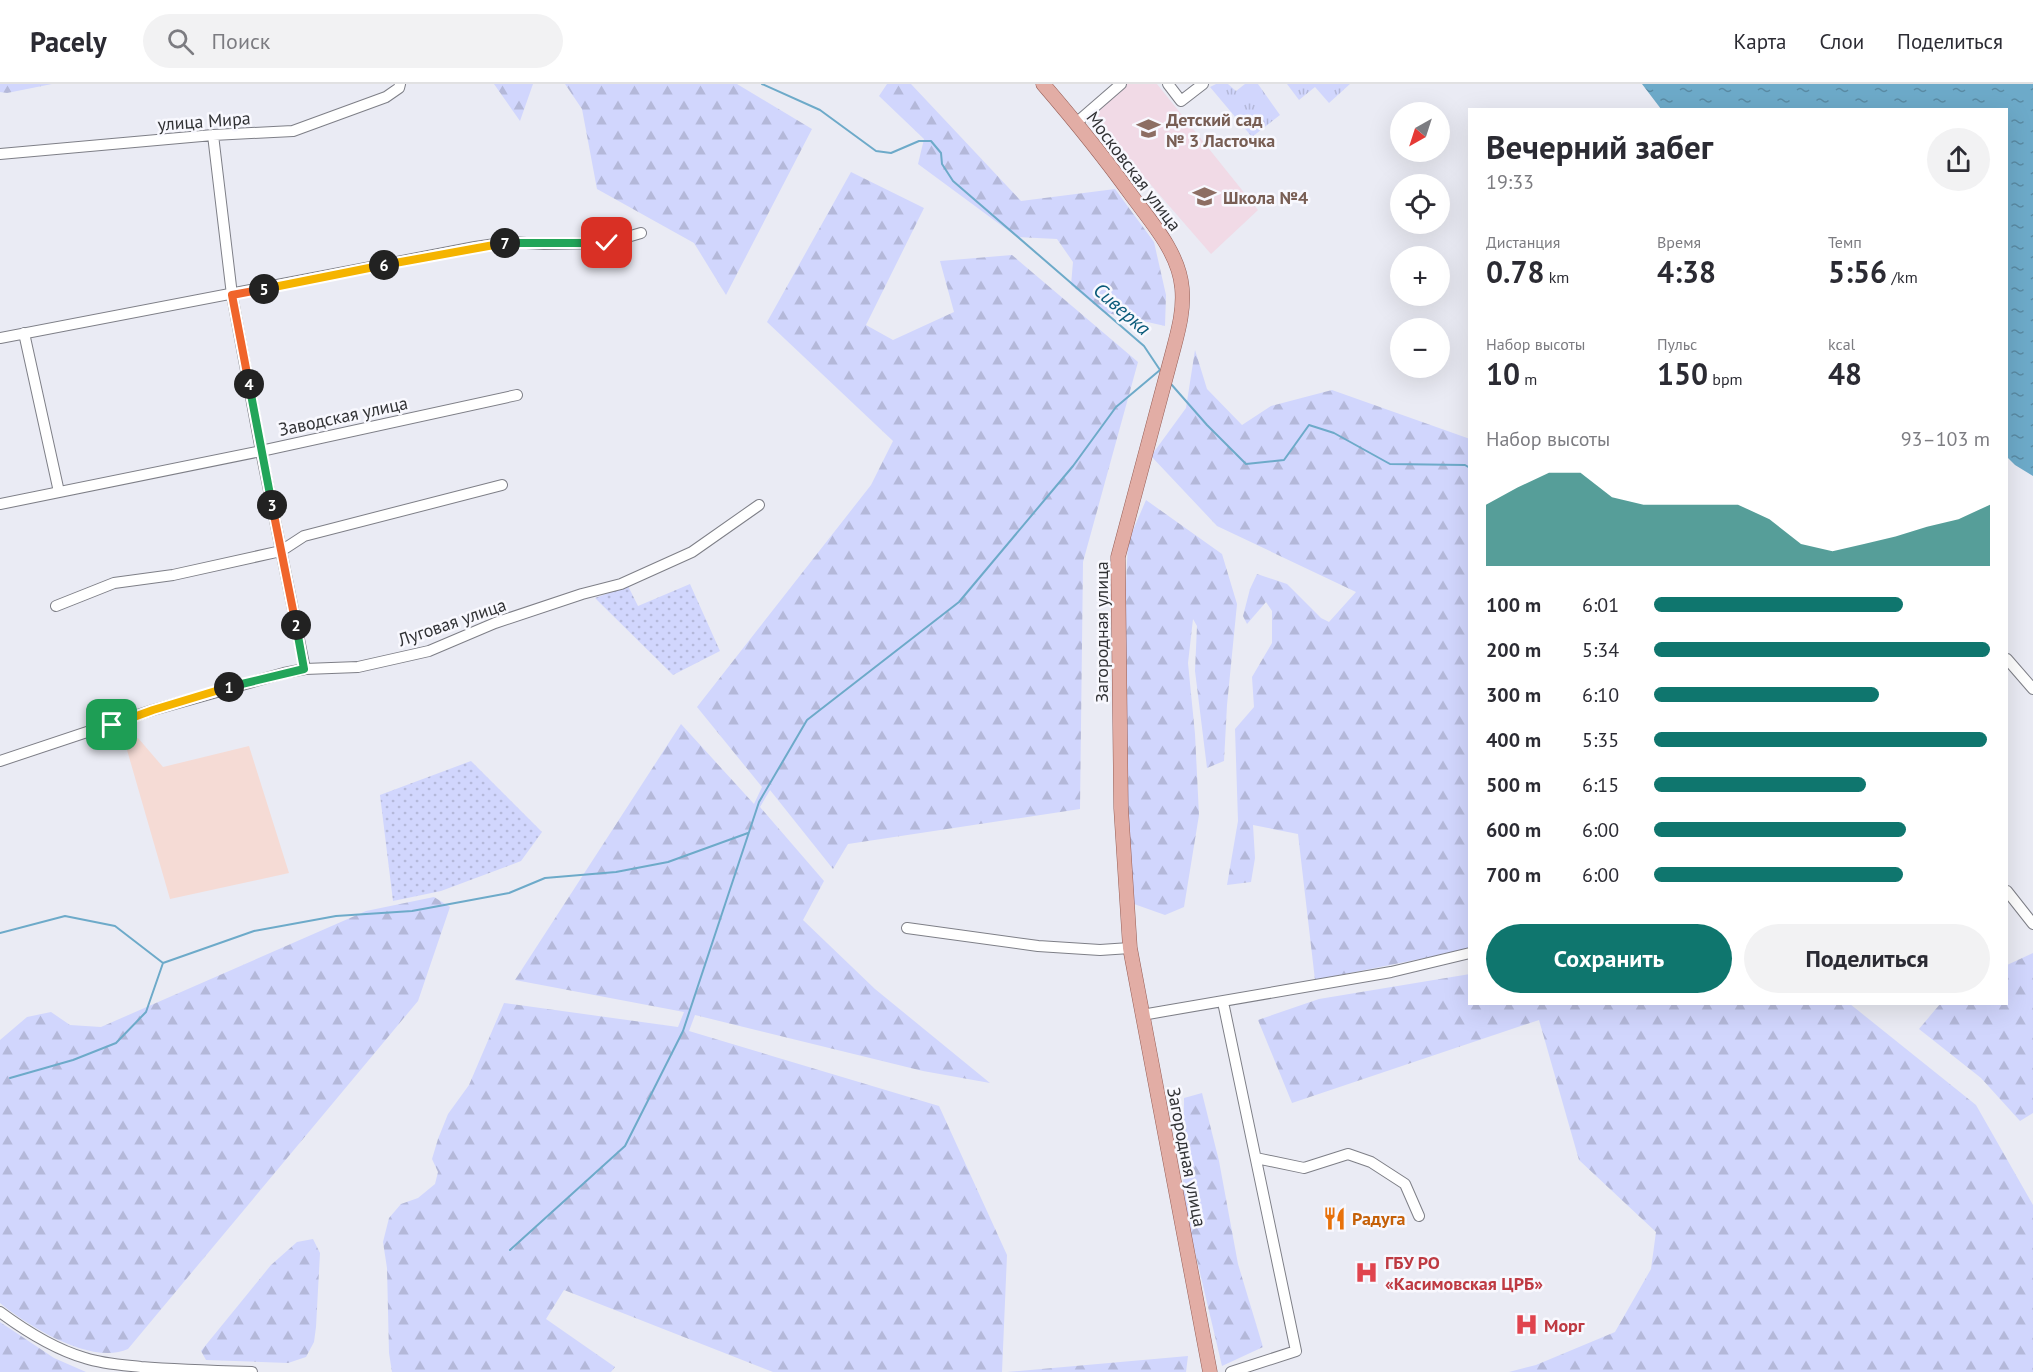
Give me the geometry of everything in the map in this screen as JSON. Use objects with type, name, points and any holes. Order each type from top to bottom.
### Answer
[{"type":"main road","name":"Московская улица","points":[[1043,84],[1076,123],[1161,234],[1175,261],[1182,287]]},
{"type":"main road","name":"Загородная улица","points":[[1182,287],[1182,316],[1118,557],[1121,808],[1130,948],[1210,1372]]},
{"type":"street","name":"улица Мира","points":[[0,154],[213,135],[293,131],[386,97],[399,88],[400,84]]},
{"type":"street","points":[[1076,123],[1120,84]]},
{"type":"street","points":[[1168,84],[1181,101],[1203,84]]},
{"type":"street","points":[[213,135],[232,295],[304,669]]},
{"type":"street","points":[[0,338],[509,242],[607,243],[641,233]]},
{"type":"street","points":[[24,333],[59,492]]},
{"type":"street","name":"Заводская улица","points":[[0,504],[261,451],[517,395]]},
{"type":"street","points":[[56,606],[114,583],[173,575],[281,551],[304,536],[502,485]]},
{"type":"street","name":"Луговая улица","points":[[0,761],[218,691],[304,669],[358,667],[429,651],[495,623],[582,594],[621,584],[692,552],[759,505]]},
{"type":"street","points":[[2008,660],[2033,689]]},
{"type":"street","points":[[2008,892],[2033,924]]},
{"type":"street","points":[[906,928],[1038,946],[1100,950],[1130,948]]},
{"type":"street","points":[[1142,1015],[1391,972],[1468,953]]},
{"type":"street","points":[[1223,1002],[1296,1351],[1231,1372]]},
{"type":"street","points":[[1256,1158],[1304,1168],[1348,1154],[1371,1162],[1405,1184],[1419,1216]]},
{"type":"street","points":[[0,1312],[28,1333],[59,1349],[87,1359],[117,1365],[166,1369],[252,1372]]},
{"type":"shaded area","points":[[1126,84],[1157,84],[1258,210],[1211,254],[1091,116]]},
{"type":"shaded area","points":[[138,738],[163,767],[249,746],[289,873],[170,899],[125,743]]},
{"type":"green space","points":[[0,84],[52,84],[7,93],[0,92]]},
{"type":"green space","points":[[494,84],[533,84],[520,121]]},
{"type":"green space","points":[[565,84],[737,84],[812,129],[726,295],[694,243],[597,189],[582,109]]},
{"type":"green space","points":[[887,84],[911,84],[1021,201],[1115,189],[1154,242],[1166,295],[1165,326],[1103,312],[1071,285],[1073,262],[1057,239],[1017,237],[918,164],[924,139],[879,96]]},
{"type":"green space","points":[[1216,84],[1228,84],[1236,91],[1245,84],[1258,84],[1280,115],[1252,137],[1210,87]]},
{"type":"green space","points":[[1287,84],[1350,84],[1329,103],[1315,87],[1299,100]]},
{"type":"green space","points":[[851,172],[924,208],[866,325],[893,340],[954,312],[940,261],[1012,255],[1138,362],[1083,562],[1080,809],[848,844],[833,869],[770,790],[760,807],[824,881],[803,920],[875,989],[990,1083],[923,1071],[695,1015],[689,1031],[939,1106],[1007,1255],[1002,1372],[773,1372],[564,1290],[546,1319],[615,1367],[611,1372],[392,1372],[389,1353],[387,1268],[383,1242],[389,1218],[401,1204],[418,1198],[435,1184],[438,1172],[432,1159],[438,1139],[448,1114],[469,1085],[504,1003],[678,1027],[684,1012],[515,980],[681,724],[754,804],[762,787],[697,707],[871,485],[893,441],[767,322]]},
{"type":"green space","points":[[1195,350],[1207,389],[1242,425],[1271,406],[1332,390],[1468,438],[1468,949],[1315,980],[1298,834],[1253,825],[1255,858],[1251,882],[1227,885],[1238,821],[1235,729],[1254,707],[1252,677],[1272,643],[1272,611],[1266,602],[1247,624],[1243,616],[1250,589],[1257,574],[1287,584],[1321,618],[1329,622],[1356,592],[1217,526],[1151,456],[1186,408]]},
{"type":"green space","points":[[1146,500],[1222,554],[1237,604],[1224,761],[1207,768],[1195,671],[1197,626],[1193,619],[1188,663],[1195,734],[1199,815],[1184,907],[1165,915],[1134,904],[1126,801],[1123,645],[1128,542]]},
{"type":"green space","points":[[690,584],[720,651],[673,675],[595,598],[628,586],[638,606]]},
{"type":"green space","points":[[471,761],[542,832],[521,861],[441,891],[393,901],[380,795]]},
{"type":"green space","points":[[434,897],[450,907],[418,1001],[128,1349],[113,1353],[79,1348],[43,1332],[0,1303],[0,1040],[27,1017],[51,1012],[70,1025],[101,1027],[366,911]]},
{"type":"green space","points":[[2033,953],[2033,1113],[2020,1121],[1981,1078],[1919,1029],[1939,1005],[2008,1005],[2008,965]]},
{"type":"green space","points":[[1468,974],[1468,1005],[1851,1005],[1976,1105],[2033,1205],[2033,1372],[1509,1372],[1536,1365],[1615,1332],[1651,1269],[1656,1232],[1579,1160],[1539,1020],[1292,1103],[1258,1020],[1319,999]]},
{"type":"green space","points":[[1202,1093],[1219,1161],[1238,1264],[1263,1347],[1222,1366],[1183,1201],[1184,1098]]},
{"type":"green space","points":[[313,1239],[320,1253],[316,1327],[314,1342],[306,1357],[288,1363],[206,1360],[201,1351],[271,1265],[297,1242]]},
{"type":"green space","points":[[0,1322],[54,1358],[86,1372],[0,1372]]},
{"type":"green space","points":[[1188,1356],[1186,1372],[1007,1372]]},
{"type":"water","points":[[1642,84],[2033,84],[2033,476],[2008,458],[2008,108],[1660,108]]},
{"type":"waterway","name":"Сиверка","points":[[762,84],[820,110],[876,151],[891,153],[919,141],[931,141],[941,153],[942,164],[953,181],[1144,346],[1160,370]]},
{"type":"waterway","points":[[510,1250],[625,1146],[683,1031],[759,802],[807,720],[959,602],[1073,466],[1116,407],[1160,370]]},
{"type":"waterway","name":"Сиверка","points":[[1171,384],[1246,464],[1284,460],[1309,425],[1334,433],[1390,464],[1468,467]]},
{"type":"waterway","points":[[163,963],[254,931],[336,916],[412,911],[509,893],[545,878],[616,872],[668,862],[748,833]]},
{"type":"waterway","points":[[0,933],[65,916],[115,926],[163,963]]},
{"type":"waterway","points":[[10,1078],[73,1060],[116,1043],[146,1012],[163,963]]},
{"type":"place","name":"Детский сад № 3 Ласточка","points":[[1148,129]]},
{"type":"place","name":"Школа №4","points":[[1205,197]]},
{"type":"place","name":"Радуга","points":[[1334,1218]]},
{"type":"place","name":"ГБУ РО «Касимовская ЦРБ»","points":[[1367,1272]]},
{"type":"place","name":"Морг","points":[[1526,1325]]},
{"type":"route","points":[[112,725],[228,687],[304,669],[232,295],[509,242],[607,243]]}]
